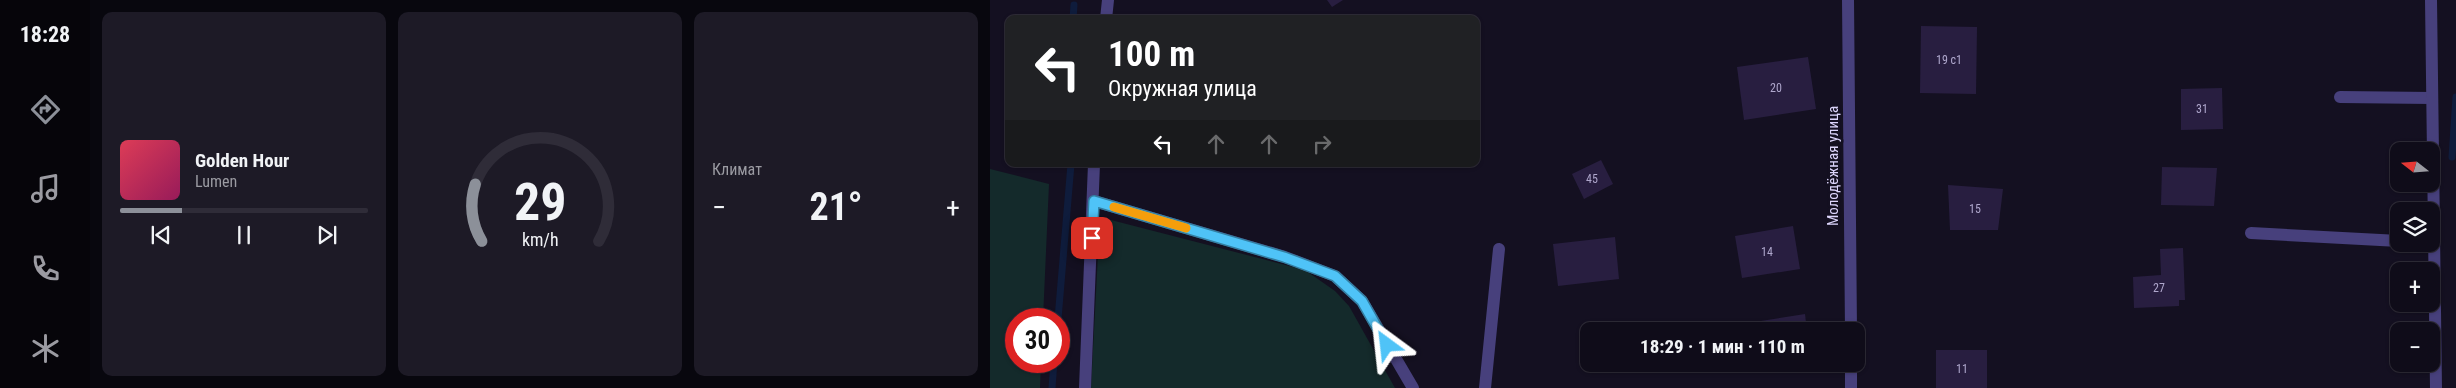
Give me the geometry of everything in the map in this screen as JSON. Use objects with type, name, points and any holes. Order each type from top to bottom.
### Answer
[{"type":"street","points":[[1106,15],[1108,0]]},
{"type":"street","name":"Молодёжная улица","points":[[1848,0],[1851,322]]},
{"type":"street","points":[[2431,0],[2433,202]]},
{"type":"street","points":[[2340,97],[2432,98]]},
{"type":"street","points":[[1085,388],[1094,167]]},
{"type":"street","points":[[1094,201],[1284,257],[1335,276],[1362,301],[1413,388]]},
{"type":"street","points":[[2251,232],[2390,240]]},
{"type":"street","points":[[1485,388],[1499,249]]},
{"type":"street","points":[[2433,252],[2436,388]]},
{"type":"street","points":[[1851,372],[1851,388]]},
{"type":"green space","points":[[990,169],[1049,184],[1043,308],[1005,308],[1005,373],[1041,373],[1040,388],[990,388]]},
{"type":"green space","points":[[1111,220],[1305,270],[1335,291],[1349,306],[1395,388],[1091,388],[1099,236],[1103,226]]},
{"type":"building","points":[[1327,0],[1343,0],[1332,7]]},
{"type":"building","points":[[1921,26],[1977,27],[1976,94],[1920,93]]},
{"type":"building","points":[[1808,57],[1816,109],[1744,120],[1737,67]]},
{"type":"building","points":[[2222,88],[2223,129],[2181,130],[2181,89]]},
{"type":"building","points":[[1601,160],[1613,184],[1584,199],[1572,174]]},
{"type":"building","points":[[2162,167],[2217,168],[2214,206],[2161,205]]},
{"type":"building","points":[[1948,185],[2003,189],[1998,230],[1950,230]]},
{"type":"building","points":[[1793,226],[1800,269],[1742,278],[1735,236]]},
{"type":"building","points":[[1615,237],[1619,279],[1558,286],[1553,244]]},
{"type":"building","points":[[2183,248],[2185,300],[2179,300],[2179,306],[2134,308],[2133,277],[2161,275],[2160,249]]},
{"type":"building","points":[[1805,314],[1806,322],[1761,322]]},
{"type":"building","points":[[1936,350],[1987,350],[1987,388],[1936,388]]},
{"type":"waterway","points":[[1073,15],[1074,5]]},
{"type":"waterway","points":[[2452,157],[2456,97]]},
{"type":"waterway","points":[[1059,308],[1071,167]]},
{"type":"waterway","points":[[1052,388],[1053,373]]},
{"type":"slow traffic","points":[[1114,207],[1186,228]]},
{"type":"route","points":[[1092,238],[1094,201],[1284,257],[1335,276],[1362,301],[1387,345]]}]
